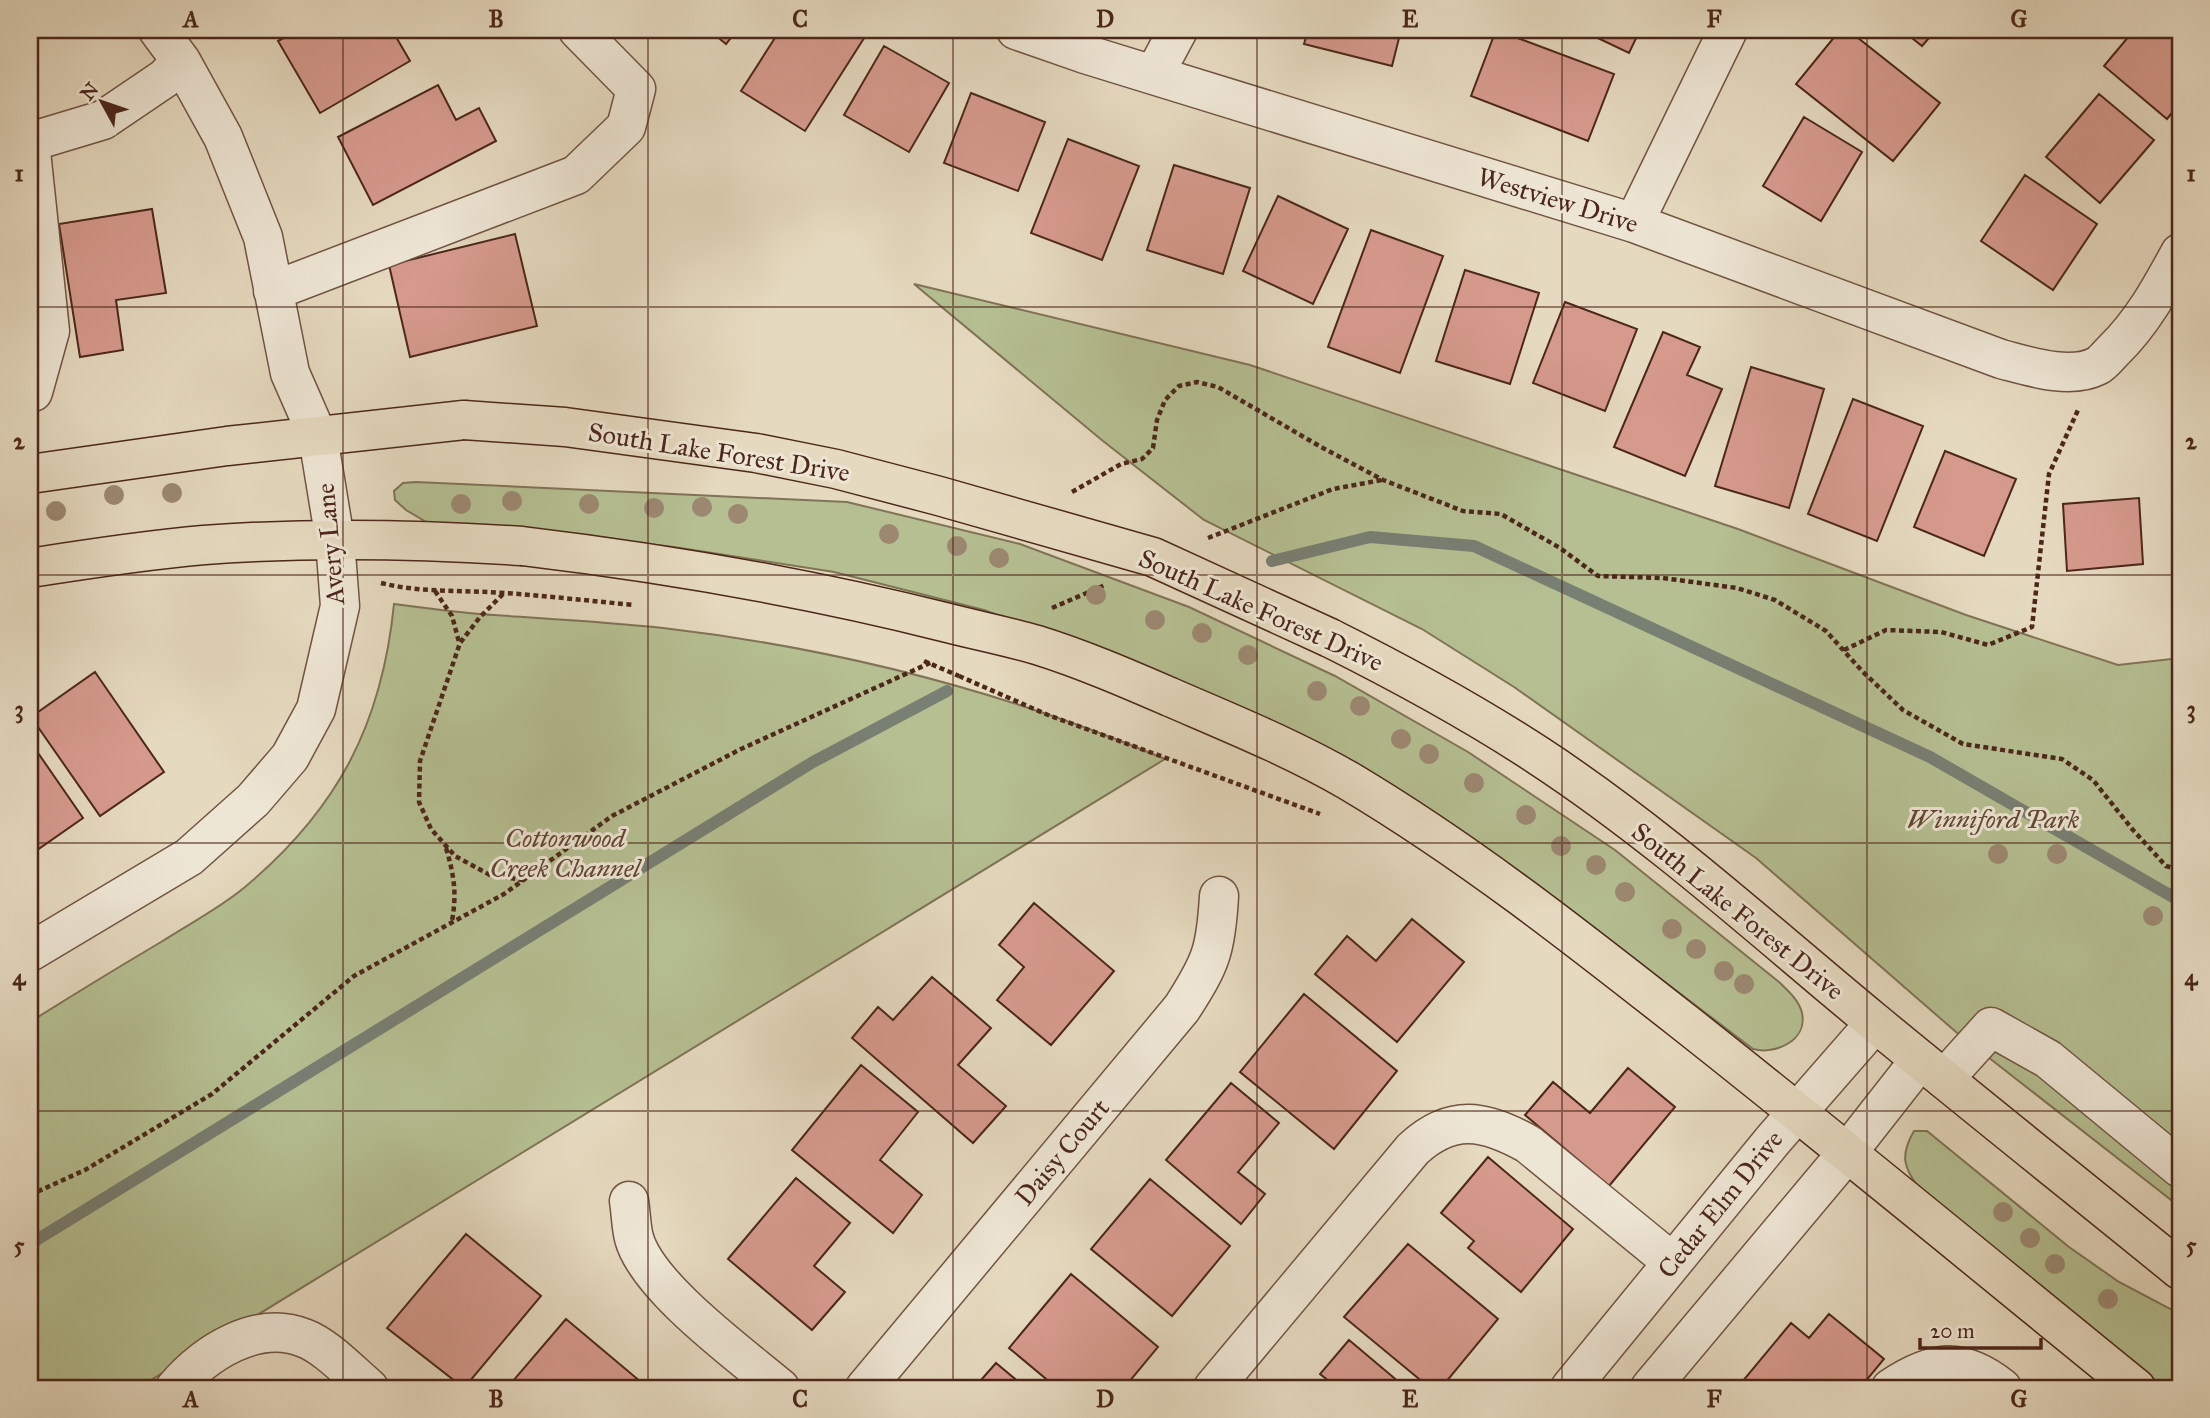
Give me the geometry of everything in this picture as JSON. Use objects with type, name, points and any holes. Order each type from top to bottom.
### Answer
[{"type":"main road","name":"South Lake Forest Drive","points":[[30,474],[227,446],[464,420],[565,427],[755,453],[849,472],[1153,557],[1330,638],[1432,691],[1541,757],[1654,840],[2180,1270]]},
{"type":"main road","points":[[30,568],[203,545],[336,556],[423,540],[522,546],[681,567],[800,588],[1037,645],[1107,670],[1283,746],[1348,781],[1477,863],[1555,920],[1797,1111],[2136,1388]]},
{"type":"street","name":"Avery Lane","points":[[31,947],[189,857],[253,800],[290,757],[316,709],[340,606],[336,556],[318,437],[290,373],[263,237],[223,137],[181,61],[158,30]]},
{"type":"street","points":[[274,291],[576,175],[626,127],[636,89],[578,30]]},
{"type":"street","name":"Westview Drive","points":[[1016,30],[1085,54],[1634,223],[2001,359],[2045,371],[2077,371],[2097,366]]},
{"type":"street","points":[[1154,75],[1178,30]]},
{"type":"street","points":[[1634,223],[1728,30]]},
{"type":"street","points":[[30,393],[33,392],[50,331],[30,142],[103,120],[165,78],[181,61]]},
{"type":"street","points":[[2097,366],[2130,334],[2159,292],[2180,253]]},
{"type":"street","name":"Daisy Court","points":[[865,1388],[1182,1008],[1211,959],[1217,934],[1219,896]]},
{"type":"street","name":"Cedar Elm Drive","points":[[1585,1383],[1672,1262],[1797,1111],[1875,1023]]},
{"type":"street","points":[[1650,1388],[1846,1153],[1932,1069],[1991,1027],[2048,1059],[2180,1168]]},
{"type":"street","points":[[1213,1388],[1413,1149],[1427,1137],[1454,1125],[1488,1125],[1528,1144],[1672,1262]]},
{"type":"street","points":[[629,1201],[634,1240],[649,1269],[676,1299],[780,1388]]},
{"type":"street","points":[[175,1388],[201,1362],[246,1338],[265,1332],[306,1338],[369,1388]]},
{"type":"street","points":[[1891,1388],[1926,1368],[1940,1365],[1979,1372],[2002,1388]]},
{"type":"path","points":[[1844,650],[1885,630],[1941,632],[1988,645],[2032,627],[2049,474],[2097,366]]},
{"type":"path","points":[[1064,497],[1121,464],[1142,458],[1153,448],[1157,420],[1165,400],[1180,386],[1197,382],[1218,387],[1383,480],[1463,511],[1501,514],[1560,548],[1598,576],[1663,578],[1737,588],[1775,600],[1826,631],[1903,710],[1963,744],[2062,759],[2093,780],[2166,866],[2180,870]]},
{"type":"path","points":[[1197,543],[1333,489],[1383,480]]},
{"type":"path","points":[[336,556],[402,588],[504,593],[645,606]]},
{"type":"path","points":[[1046,611],[1109,583]]},
{"type":"path","points":[[435,591],[452,617],[460,643]]},
{"type":"path","points":[[504,593],[480,617],[460,643],[420,761],[419,802],[430,829],[455,856],[491,874],[524,880]]},
{"type":"path","points":[[30,1195],[85,1170],[212,1094],[354,976],[505,894],[612,816],[741,749],[932,662]]},
{"type":"path","points":[[959,676],[1048,715],[1326,816]]},
{"type":"path","points":[[446,847],[455,875],[456,901],[452,922]]},
{"type":"green space","name":"Winniford Park","points":[[914,284],[1250,365],[1738,529],[1966,615],[2118,665],[2180,658],[2180,1207],[1956,1032],[1756,858],[1514,687],[1422,629],[1204,520],[1103,441]]},
{"type":"green space","points":[[403,483],[847,502],[1020,544],[1189,607],[1335,676],[1468,752],[1615,850],[1779,982],[1801,1008],[1800,1031],[1788,1044],[1779,1048],[1753,1049],[1553,897],[1109,655],[984,610],[834,572],[674,547],[569,535],[433,526],[395,500],[394,491]]},
{"type":"green space","name":"Cottonwood Creek Channel","points":[[394,604],[482,614],[663,628],[792,647],[982,693],[1105,735],[1165,759],[138,1388],[30,1388],[30,1022],[225,902],[278,857],[306,827],[330,795],[366,726],[379,688]]},
{"type":"green space","points":[[1914,1131],[1927,1131],[2069,1247],[2119,1282],[2180,1314],[2180,1388],[2165,1388],[1920,1189],[1905,1161],[1907,1147]]},
{"type":"building","points":[[298,30],[392,30],[410,61],[320,113],[278,41]]},
{"type":"building","points":[[709,30],[737,30],[726,44]]},
{"type":"building","points":[[780,30],[858,30],[866,35],[805,131],[741,91]]},
{"type":"building","points":[[1308,30],[1401,30],[1392,66],[1304,44]]},
{"type":"building","points":[[1496,30],[1614,74],[1588,141],[1471,96]]},
{"type":"building","points":[[1581,30],[1640,30],[1629,53]]},
{"type":"building","points":[[1840,30],[1848,30],[1940,103],[1893,161],[1796,84]]},
{"type":"building","points":[[1902,30],[1936,30],[1922,46]]},
{"type":"building","points":[[2134,30],[2180,30],[2180,103],[2167,119],[2104,66]]},
{"type":"building","points":[[884,46],[949,83],[909,152],[844,115]]},
{"type":"building","points":[[438,85],[456,120],[479,108],[496,141],[373,205],[338,137]]},
{"type":"building","points":[[971,93],[1045,122],[1018,191],[944,163]]},
{"type":"building","points":[[2099,94],[2154,140],[2100,203],[2046,157]]},
{"type":"building","points":[[1804,117],[1862,152],[1821,221],[1763,186]]},
{"type":"building","points":[[1068,139],[1139,166],[1102,260],[1031,233]]},
{"type":"building","points":[[1174,165],[1250,188],[1223,274],[1147,250]]},
{"type":"building","points":[[2025,175],[2097,224],[2053,290],[1981,241]]},
{"type":"building","points":[[1278,196],[1348,229],[1313,304],[1243,271]]},
{"type":"building","points":[[152,209],[166,293],[116,300],[123,350],[80,357],[59,224]]},
{"type":"building","points":[[1371,230],[1443,256],[1400,373],[1328,347]]},
{"type":"building","points":[[515,234],[537,326],[410,357],[389,265]]},
{"type":"building","points":[[1465,270],[1539,293],[1510,384],[1436,361]]},
{"type":"building","points":[[1565,302],[1637,329],[1605,411],[1533,383]]},
{"type":"building","points":[[1663,332],[1700,347],[1687,375],[1722,389],[1685,476],[1614,447]]},
{"type":"building","points":[[1751,367],[1824,389],[1789,508],[1715,486]]},
{"type":"building","points":[[1853,399],[1923,426],[1877,541],[1808,514]]},
{"type":"building","points":[[1945,451],[2016,479],[1984,556],[1914,527]]},
{"type":"building","points":[[2180,454],[2180,468],[2173,462]]},
{"type":"building","points":[[2139,498],[2143,564],[2067,571],[2063,504]]},
{"type":"building","points":[[95,672],[164,772],[100,816],[31,717]]},
{"type":"building","points":[[36,750],[83,818],[30,855],[30,754]]},
{"type":"building","points":[[1034,903],[1114,971],[1051,1045],[997,1000],[1024,967],[999,945]]},
{"type":"building","points":[[1412,919],[1464,962],[1397,1042],[1315,974],[1347,936],[1376,961]]},
{"type":"building","points":[[932,977],[991,1028],[958,1065],[1006,1106],[973,1143],[852,1038],[878,1007],[893,1020]]},
{"type":"building","points":[[1304,994],[1397,1071],[1334,1149],[1240,1072]]},
{"type":"building","points":[[861,1065],[918,1112],[880,1160],[922,1195],[893,1233],[792,1150]]},
{"type":"building","points":[[1628,1068],[1675,1107],[1609,1186],[1525,1115],[1553,1082],[1590,1113]]},
{"type":"building","points":[[1231,1083],[1279,1123],[1238,1172],[1265,1194],[1241,1224],[1166,1160]]},
{"type":"building","points":[[1488,1157],[1573,1229],[1521,1292],[1468,1248],[1474,1241],[1441,1213]]},
{"type":"building","points":[[796,1178],[850,1223],[814,1266],[845,1292],[812,1330],[728,1259]]},
{"type":"building","points":[[1150,1179],[1230,1246],[1172,1316],[1091,1249]]},
{"type":"building","points":[[466,1234],[541,1296],[464,1388],[387,1328]]},
{"type":"building","points":[[1408,1244],[1498,1319],[1441,1388],[1430,1388],[1344,1317]]},
{"type":"building","points":[[1071,1274],[1158,1347],[1124,1388],[1057,1388],[1009,1348]]},
{"type":"building","points":[[1829,1314],[1884,1359],[1860,1388],[1737,1388],[1791,1323],[1809,1338]]},
{"type":"building","points":[[566,1319],[641,1382],[635,1388],[507,1388]]},
{"type":"building","points":[[1349,1340],[1406,1388],[1338,1388],[1320,1374]]},
{"type":"building","points":[[996,1363],[1026,1388],[974,1388]]},
{"type":"waterway","points":[[1272,561],[1370,537],[1474,546],[1930,757],[2180,901]]},
{"type":"waterway","points":[[30,1244],[813,762],[947,691]]}]
